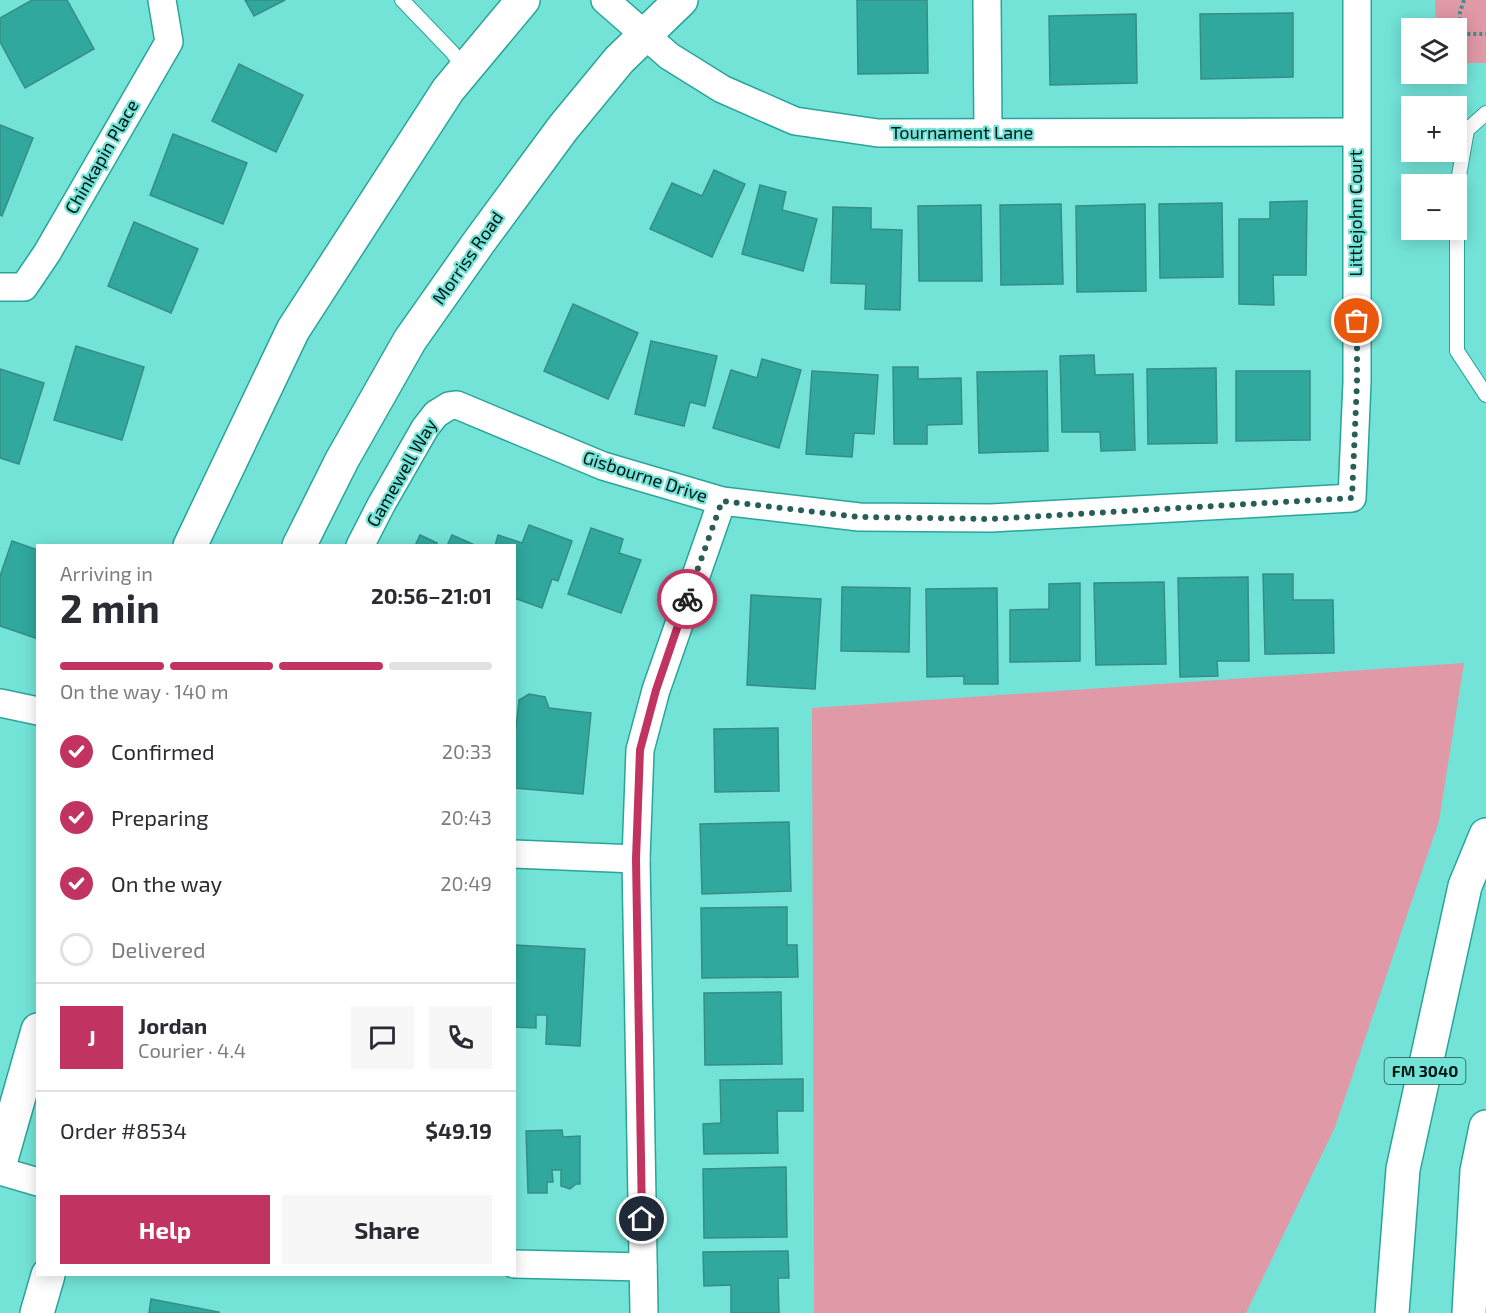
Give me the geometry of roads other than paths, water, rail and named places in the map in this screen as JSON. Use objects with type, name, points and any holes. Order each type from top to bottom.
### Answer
[{"type":"main road","points":[[191,544],[293,330],[448,90],[523,0]]},
{"type":"main road","name":"Morriss Road","points":[[300,544],[342,460],[410,340],[563,128],[619,60],[681,0]]},
{"type":"main road","name":"FM 3040","points":[[1392,1313],[1403,1169],[1465,886],[1486,836]]},
{"type":"main road","points":[[0,1163],[36,1037]]},
{"type":"main road","points":[[1469,1313],[1477,1171],[1486,1127]]},
{"type":"main road","points":[[37,1313],[48,1276]]},
{"type":"street","name":"Chinkapin Place","points":[[0,287],[24,287],[47,253],[169,42],[162,0]]},
{"type":"street","name":"Tournament Lane","points":[[605,0],[669,56],[722,88],[795,121],[878,133],[1356,132]]},
{"type":"street","points":[[987,0],[988,132]]},
{"type":"street","name":"Littlejohn Court","points":[[1352,498],[1357,382],[1357,0]]},
{"type":"street","name":"Gisbourne Drive","points":[[449,406],[457,405],[466,408],[603,466],[722,501],[859,517],[991,519],[1352,498]]},
{"type":"street","name":"Gamewell Way","points":[[361,544],[424,428],[436,414],[449,406]]},
{"type":"street","points":[[644,1313],[636,859],[640,750],[659,680],[722,501]]},
{"type":"street","points":[[0,703],[36,711]]},
{"type":"street","points":[[516,854],[636,859]]},
{"type":"street","points":[[0,1171],[36,1181]]},
{"type":"street","points":[[516,1264],[643,1267]]},
{"type":"lane","points":[[402,0],[452,52],[466,70]]},
{"type":"lane","points":[[1486,113],[1467,130],[1457,187],[1457,351],[1486,395]]}]
